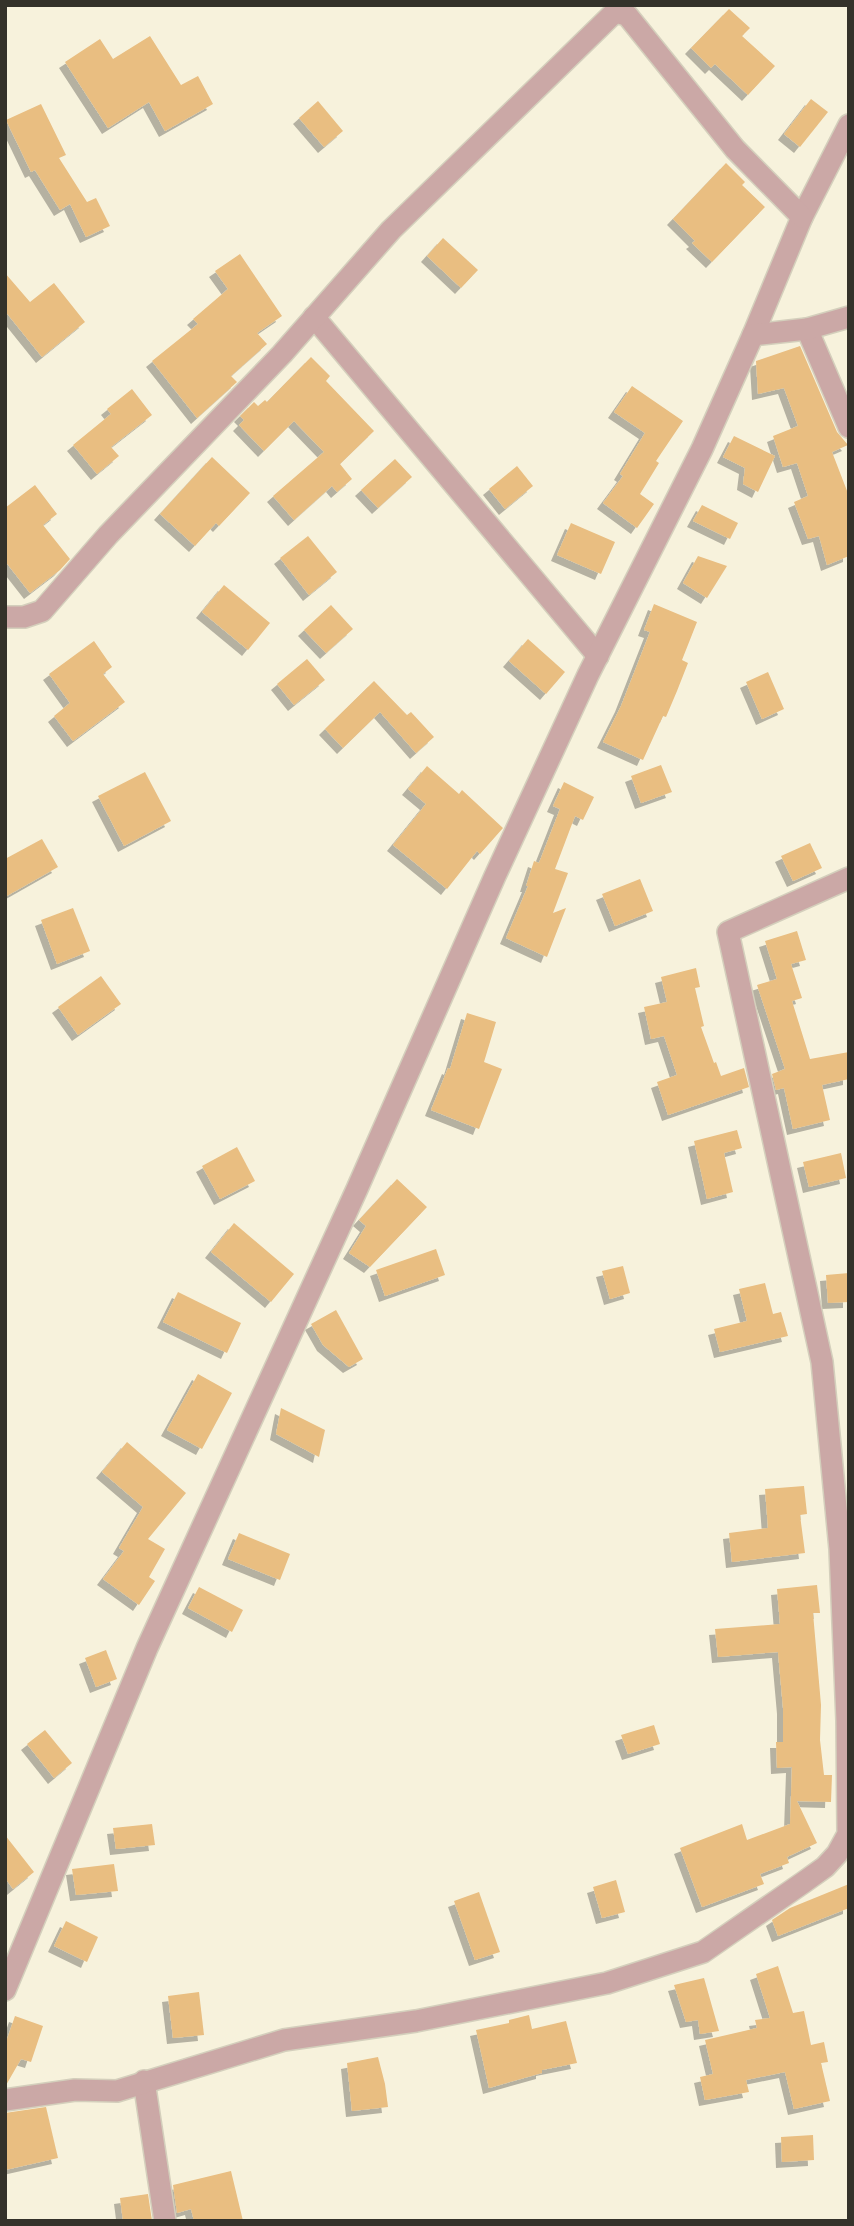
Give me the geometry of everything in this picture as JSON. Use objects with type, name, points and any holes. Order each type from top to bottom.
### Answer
[{"type":"street","points":[[5,617],[24,618],[42,611],[108,535],[282,354],[391,230],[615,12],[626,15],[735,149],[802,217]]},
{"type":"street","points":[[5,1990],[147,1648],[357,1189],[495,876],[598,656],[702,449],[802,217],[849,125]]},
{"type":"street","points":[[314,317],[598,656]]},
{"type":"street","points":[[753,335],[807,329],[849,317]]},
{"type":"street","points":[[807,329],[849,427]]},
{"type":"street","points":[[5,2100],[75,2090],[117,2091],[284,2040],[416,2021],[607,1983],[703,1952],[814,1875],[837,1854],[848,1834],[847,1721],[840,1549],[822,1362],[728,932],[849,878]]},
{"type":"street","points":[[144,2081],[165,2221]]},
{"type":"building","points":[[729,9],[750,28],[742,36],[775,66],[748,95],[715,64],[711,68],[691,48]]},
{"type":"building","points":[[150,36],[181,85],[198,76],[213,104],[165,131],[149,102],[108,128],[65,62],[100,39],[113,59]]},
{"type":"building","points":[[811,99],[828,112],[800,147],[784,134]]},
{"type":"building","points":[[318,101],[343,131],[324,147],[299,118]]},
{"type":"building","points":[[41,104],[66,155],[59,158],[87,202],[96,198],[110,226],[86,237],[70,204],[60,210],[35,170],[31,172],[6,120]]},
{"type":"building","points":[[726,163],[745,182],[742,185],[765,207],[712,262],[673,219]]},
{"type":"building","points":[[443,238],[478,270],[461,288],[427,256]]},
{"type":"building","points":[[240,254],[282,316],[257,333],[267,344],[231,376],[237,382],[197,418],[152,361],[198,324],[193,319],[228,289],[215,271]]},
{"type":"building","points":[[5,273],[30,302],[54,283],[85,322],[42,357],[5,311]]},
{"type":"building","points":[[800,346],[837,432],[848,445],[832,452],[849,496],[849,556],[827,565],[819,536],[808,539],[794,502],[808,496],[797,463],[783,467],[773,436],[798,426],[784,388],[758,394],[756,361]]},
{"type":"building","points":[[311,357],[330,376],[326,381],[374,431],[340,464],[352,479],[337,492],[332,486],[294,520],[273,496],[324,452],[294,421],[264,451],[239,425],[244,420],[240,416],[254,402],[258,406],[265,400],[267,402]]},
{"type":"building","points":[[632,386],[683,421],[656,461],[659,463],[640,494],[654,504],[637,528],[603,503],[623,476],[620,474],[645,433],[614,412]]},
{"type":"building","points":[[132,389],[152,415],[111,447],[119,456],[97,474],[73,445],[111,414],[107,409]]},
{"type":"building","points":[[734,436],[775,456],[758,492],[743,484],[745,468],[723,457]]},
{"type":"building","points":[[212,457],[250,493],[219,526],[216,523],[195,546],[160,514]]},
{"type":"building","points":[[395,459],[412,477],[378,508],[361,490]]},
{"type":"building","points":[[517,466],[533,486],[505,509],[489,489]]},
{"type":"building","points":[[35,485],[57,514],[43,525],[70,559],[30,593],[5,561],[5,508]]},
{"type":"building","points":[[702,505],[738,523],[730,539],[693,521]]},
{"type":"building","points":[[571,523],[615,542],[601,574],[557,555]]},
{"type":"building","points":[[308,536],[337,572],[309,595],[280,558]]},
{"type":"building","points":[[698,556],[727,566],[707,598],[683,583]]},
{"type":"building","points":[[224,585],[270,623],[248,650],[202,612]]},
{"type":"building","points":[[654,604],[697,622],[682,660],[688,663],[666,717],[663,716],[643,760],[603,742],[621,706],[650,632],[644,630]]},
{"type":"building","points":[[331,605],[353,629],[326,653],[304,630]]},
{"type":"building","points":[[528,639],[565,672],[546,694],[509,661]]},
{"type":"building","points":[[94,641],[112,667],[103,674],[125,702],[73,741],[54,716],[70,703],[49,674]]},
{"type":"building","points":[[307,659],[325,680],[294,705],[277,684]]},
{"type":"building","points":[[768,672],[784,709],[762,719],[746,682]]},
{"type":"building","points":[[374,681],[407,715],[411,712],[434,737],[416,753],[380,712],[343,748],[325,729]]},
{"type":"building","points":[[661,765],[672,792],[641,803],[631,776]]},
{"type":"building","points":[[427,766],[459,794],[462,790],[503,828],[480,854],[477,851],[447,889],[393,845],[426,804],[408,789]]},
{"type":"building","points":[[145,772],[171,821],[124,846],[98,796]]},
{"type":"building","points":[[564,782],[594,797],[583,820],[575,816],[555,869],[568,873],[553,913],[566,908],[547,957],[506,938],[528,886],[534,861],[539,863],[560,809],[553,806]]},
{"type":"building","points":[[42,839],[58,867],[5,897],[5,859]]},
{"type":"building","points":[[810,843],[822,868],[793,881],[781,856]]},
{"type":"building","points":[[640,879],[653,911],[615,926],[602,894]]},
{"type":"building","points":[[73,908],[90,951],[57,964],[41,920]]},
{"type":"building","points":[[797,931],[806,960],[791,964],[802,998],[792,1001],[810,1059],[849,1052],[849,1079],[822,1085],[830,1120],[793,1129],[784,1088],[776,1090],[772,1074],[785,1069],[757,985],[777,979],[765,941]]},
{"type":"building","points":[[696,968],[700,987],[695,988],[704,1026],[701,1027],[714,1063],[716,1062],[721,1076],[744,1068],[749,1087],[668,1115],[657,1082],[677,1075],[664,1036],[651,1039],[644,1007],[667,1002],[661,977]]},
{"type":"building","points":[[101,976],[121,1004],[78,1035],[58,1007]]},
{"type":"building","points":[[467,1013],[496,1022],[484,1062],[502,1069],[479,1129],[431,1110],[448,1068],[450,1069]]},
{"type":"building","points":[[737,1130],[742,1148],[724,1153],[733,1192],[707,1199],[694,1141]]},
{"type":"building","points":[[237,1147],[255,1181],[220,1199],[202,1166]]},
{"type":"building","points":[[841,1153],[846,1178],[809,1187],[803,1162]]},
{"type":"building","points":[[397,1179],[427,1207],[370,1267],[349,1253],[366,1226],[359,1220]]},
{"type":"building","points":[[234,1223],[294,1274],[271,1302],[211,1252]]},
{"type":"building","points":[[436,1249],[445,1275],[385,1296],[376,1270]]},
{"type":"building","points":[[623,1266],[630,1293],[610,1299],[602,1271]]},
{"type":"building","points":[[849,1273],[849,1302],[828,1303],[826,1275]]},
{"type":"building","points":[[765,1283],[773,1314],[781,1312],[788,1336],[720,1352],[714,1329],[747,1321],[739,1289]]},
{"type":"building","points":[[178,1292],[241,1323],[227,1353],[163,1322]]},
{"type":"building","points":[[336,1310],[363,1359],[349,1367],[323,1345],[311,1324]]},
{"type":"building","points":[[198,1374],[232,1393],[202,1449],[167,1430]]},
{"type":"building","points":[[281,1408],[325,1430],[319,1457],[276,1434]]},
{"type":"building","points":[[127,1442],[186,1493],[148,1539],[165,1549],[149,1577],[155,1581],[139,1605],[103,1579],[124,1551],[119,1548],[143,1507],[102,1472]]},
{"type":"building","points":[[804,1486],[807,1514],[800,1515],[805,1553],[732,1562],[729,1533],[768,1528],[765,1489]]},
{"type":"building","points":[[239,1533],[290,1554],[280,1580],[228,1559]]},
{"type":"building","points":[[817,1585],[820,1613],[813,1613],[821,1705],[820,1740],[824,1775],[832,1775],[831,1802],[797,1801],[817,1843],[787,1857],[789,1863],[760,1874],[764,1884],[702,1907],[680,1848],[742,1824],[747,1840],[790,1824],[792,1767],[777,1768],[776,1742],[783,1742],[778,1652],[718,1657],[715,1629],[780,1624],[777,1589]]},
{"type":"building","points":[[199,1587],[243,1610],[232,1632],[188,1608]]},
{"type":"building","points":[[106,1650],[117,1679],[96,1687],[85,1658]]},
{"type":"building","points":[[654,1725],[660,1744],[628,1754],[621,1735]]},
{"type":"building","points":[[45,1730],[72,1763],[54,1778],[27,1744]]},
{"type":"building","points":[[152,1824],[155,1845],[116,1849],[113,1828]]},
{"type":"building","points":[[5,1835],[34,1872],[13,1889],[5,1878]]},
{"type":"building","points":[[114,1864],[118,1891],[76,1895],[72,1869]]},
{"type":"building","points":[[616,1880],[625,1912],[602,1918],[593,1887]]},
{"type":"building","points":[[849,1884],[849,1908],[778,1936],[772,1920],[790,1908]]},
{"type":"building","points":[[479,1892],[500,1952],[475,1960],[454,1901]]},
{"type":"building","points":[[66,1921],[98,1937],[87,1962],[54,1946]]},
{"type":"building","points":[[778,1966],[793,2013],[804,2011],[811,2045],[824,2042],[828,2062],[821,2063],[830,2101],[794,2109],[785,2072],[746,2080],[749,2092],[705,2100],[700,2077],[713,2074],[705,2040],[757,2028],[755,2020],[770,2018],[756,1974]]},
{"type":"building","points":[[704,1978],[719,2031],[700,2034],[698,2020],[686,2022],[674,1985]]},
{"type":"building","points":[[199,1992],[204,2035],[173,2038],[168,1996]]},
{"type":"building","points":[[529,2015],[532,2029],[566,2021],[577,2063],[542,2070],[542,2073],[489,2088],[476,2030],[509,2023],[509,2020]]},
{"type":"building","points":[[15,2016],[43,2026],[31,2062],[21,2059],[5,2087],[5,2045]]},
{"type":"building","points":[[378,2057],[388,2107],[352,2111],[347,2063]]},
{"type":"building","points":[[46,2107],[58,2158],[5,2170],[5,2113]]},
{"type":"building","points":[[813,2135],[814,2160],[782,2162],[781,2137]]},
{"type":"building","points":[[231,2171],[243,2221],[194,2221],[191,2209],[177,2213],[173,2185]]},
{"type":"building","points":[[148,2194],[152,2221],[123,2221],[120,2198]]}]
